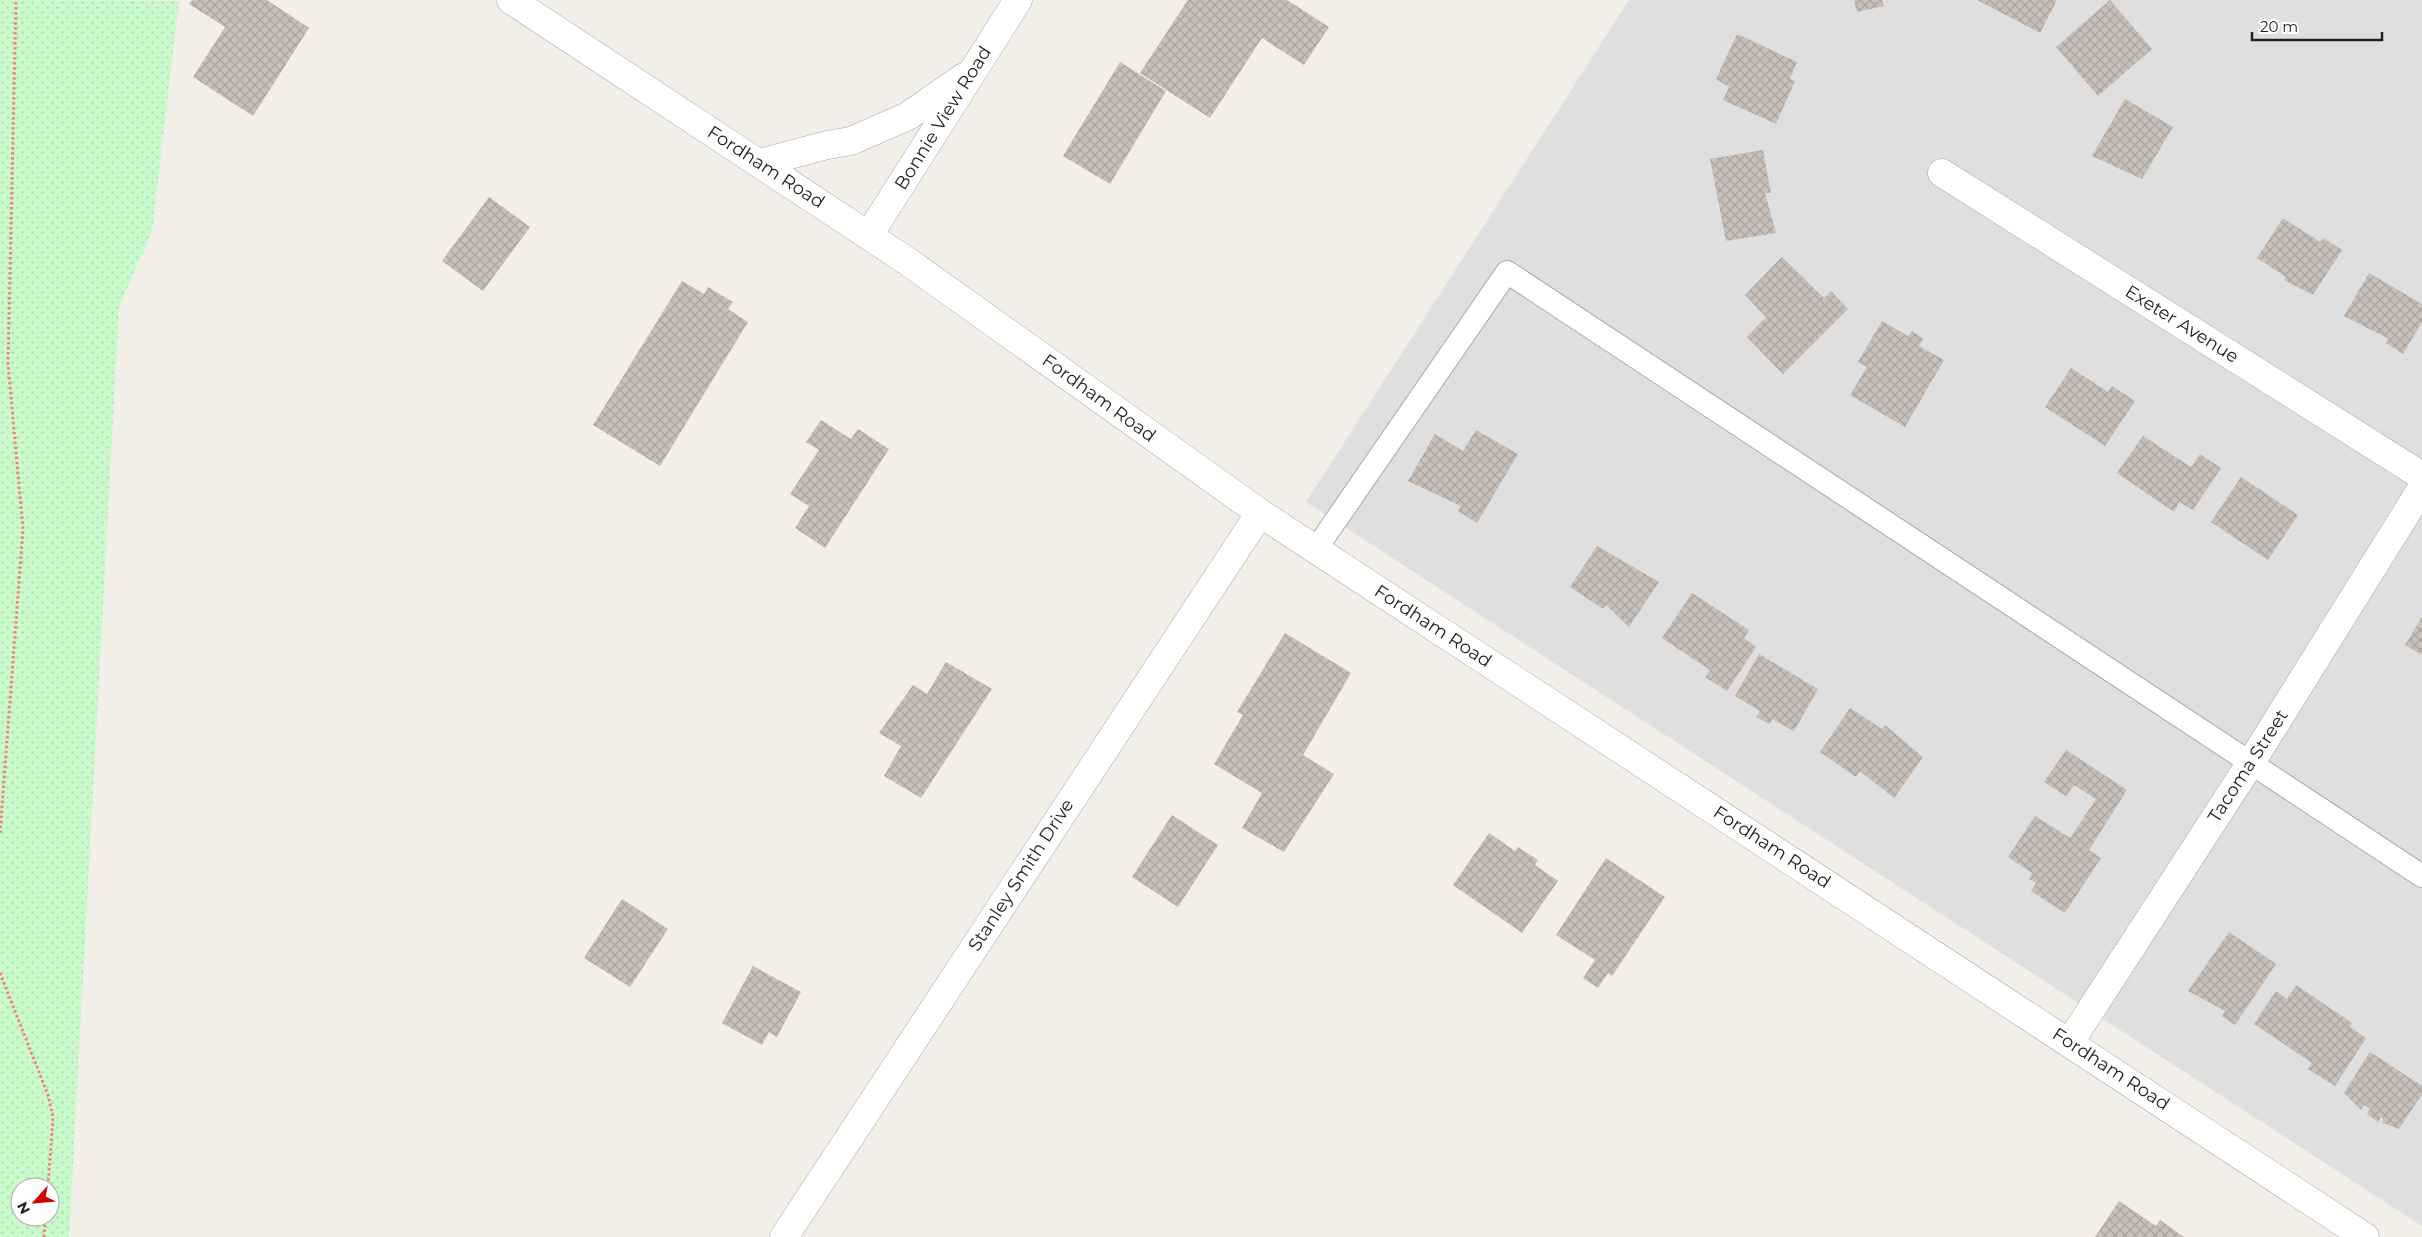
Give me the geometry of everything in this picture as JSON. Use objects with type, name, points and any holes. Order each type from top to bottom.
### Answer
[{"type":"street","name":"Fordham Road","points":[[511,0],[869,235],[1260,513],[2366,1237]]},
{"type":"street","name":"Bonnie View Road","points":[[869,235],[1018,0]]},
{"type":"street","points":[[760,163],[827,145],[851,142],[908,116],[974,70]]},
{"type":"street","name":"Exeter Avenue","points":[[1942,172],[2422,476]]},
{"type":"street","name":"Tacoma Street","points":[[2070,1042],[2250,764],[2422,488]]},
{"type":"street","name":"Stanley Smith Drive","points":[[784,1237],[1260,513]]},
{"type":"lane","points":[[1316,549],[1507,272],[2422,876]]},
{"type":"path","points":[[0,833],[23,530],[8,364],[16,0]]},
{"type":"path","points":[[0,973],[48,1095],[54,1117],[49,1177]]},
{"type":"shaded area","points":[[1629,0],[2422,0],[2422,1226],[1306,502]]},
{"type":"green space","points":[[0,0],[179,1],[152,231],[119,307],[69,1237],[0,1237]]},
{"type":"building","points":[[192,0],[267,0],[309,28],[253,116],[193,77],[225,27],[189,4]]},
{"type":"building","points":[[1188,0],[1287,0],[1329,27],[1304,65],[1262,38],[1210,118],[1140,73]]},
{"type":"building","points":[[1854,0],[1882,0],[1884,6],[1857,12]]},
{"type":"building","points":[[1977,0],[2057,0],[2040,33]]},
{"type":"building","points":[[2110,0],[2152,49],[2098,96],[2056,47]]},
{"type":"building","points":[[1737,34],[1797,62],[1790,79],[1795,81],[1776,124],[1723,100],[1729,87],[1716,79]]},
{"type":"building","points":[[1120,62],[1166,91],[1110,184],[1063,156]]},
{"type":"building","points":[[2125,99],[2173,127],[2142,179],[2092,156]]},
{"type":"building","points":[[1763,150],[1771,193],[1765,193],[1776,233],[1726,241],[1710,159]]},
{"type":"building","points":[[489,197],[530,227],[483,291],[442,261]]},
{"type":"building","points":[[2283,218],[2320,242],[2323,238],[2342,250],[2313,295],[2284,280],[2286,277],[2257,258]]},
{"type":"building","points":[[1782,257],[1824,298],[1831,291],[1848,309],[1783,374],[1747,337],[1766,317],[1745,295]]},
{"type":"building","points":[[2369,273],[2422,304],[2422,322],[2403,354],[2386,343],[2389,339],[2344,316]]},
{"type":"building","points":[[682,281],[704,294],[708,287],[733,302],[728,309],[748,322],[660,466],[593,425]]},
{"type":"building","points":[[1882,321],[1908,336],[1912,331],[1923,338],[1919,346],[1944,360],[1905,427],[1850,395],[1867,367],[1858,362]]},
{"type":"building","points":[[2071,368],[2108,392],[2112,386],[2135,401],[2105,446],[2045,407]]},
{"type":"building","points":[[821,420],[851,439],[858,429],[889,449],[825,548],[795,528],[809,506],[790,494],[819,450],[806,442]]},
{"type":"building","points":[[1476,430],[1518,454],[1477,523],[1458,511],[1461,506],[1408,481],[1435,434],[1463,451]]},
{"type":"building","points":[[2143,436],[2191,467],[2200,454],[2221,468],[2193,510],[2179,502],[2174,512],[2117,473]]},
{"type":"building","points":[[2241,477],[2298,515],[2268,560],[2211,522]]},
{"type":"building","points":[[1597,546],[1659,582],[1629,627],[1606,605],[1603,609],[1570,587]]},
{"type":"building","points":[[1692,593],[1749,630],[1744,638],[1756,647],[1727,691],[1705,677],[1710,670],[1662,638]]},
{"type":"building","points":[[2422,617],[2422,655],[2405,645]]},
{"type":"building","points":[[1285,633],[1351,673],[1303,755],[1334,774],[1284,852],[1242,828],[1262,793],[1214,764],[1243,715],[1237,712]]},
{"type":"building","points":[[1759,654],[1818,689],[1794,731],[1772,719],[1770,724],[1756,717],[1760,711],[1735,696]]},
{"type":"building","points":[[946,662],[992,689],[921,798],[884,776],[901,746],[879,733],[913,685],[927,694]]},
{"type":"building","points":[[1850,708],[1882,729],[1885,725],[1923,757],[1894,798],[1860,771],[1856,777],[1820,752]]},
{"type":"building","points":[[2066,750],[2127,790],[2089,850],[2101,858],[2065,913],[2031,891],[2036,883],[2029,879],[2032,873],[2008,857],[2035,816],[2070,838],[2096,799],[2074,785],[2066,796],[2044,782]]},
{"type":"building","points":[[1172,815],[1218,845],[1178,907],[1132,877]]},
{"type":"building","points":[[1489,833],[1515,851],[1518,847],[1538,860],[1535,865],[1558,881],[1522,933],[1453,885]]},
{"type":"building","points":[[1606,858],[1665,897],[1612,976],[1608,973],[1598,988],[1583,978],[1595,960],[1556,935]]},
{"type":"building","points":[[622,899],[668,929],[630,987],[584,958]]},
{"type":"building","points":[[2229,932],[2276,964],[2235,1025],[2222,1016],[2225,1011],[2188,991]]},
{"type":"building","points":[[753,966],[801,992],[777,1037],[769,1032],[762,1045],[722,1023]]},
{"type":"building","points":[[2296,985],[2352,1023],[2350,1027],[2366,1038],[2335,1086],[2308,1069],[2312,1063],[2254,1024],[2276,991],[2287,999]]},
{"type":"building","points":[[2370,1052],[2422,1086],[2422,1094],[2399,1129],[2383,1123],[2382,1116],[2378,1122],[2367,1114],[2370,1109],[2364,1105],[2361,1110],[2344,1093]]},
{"type":"building","points":[[2119,1201],[2156,1226],[2160,1220],[2184,1237],[2095,1237]]}]
